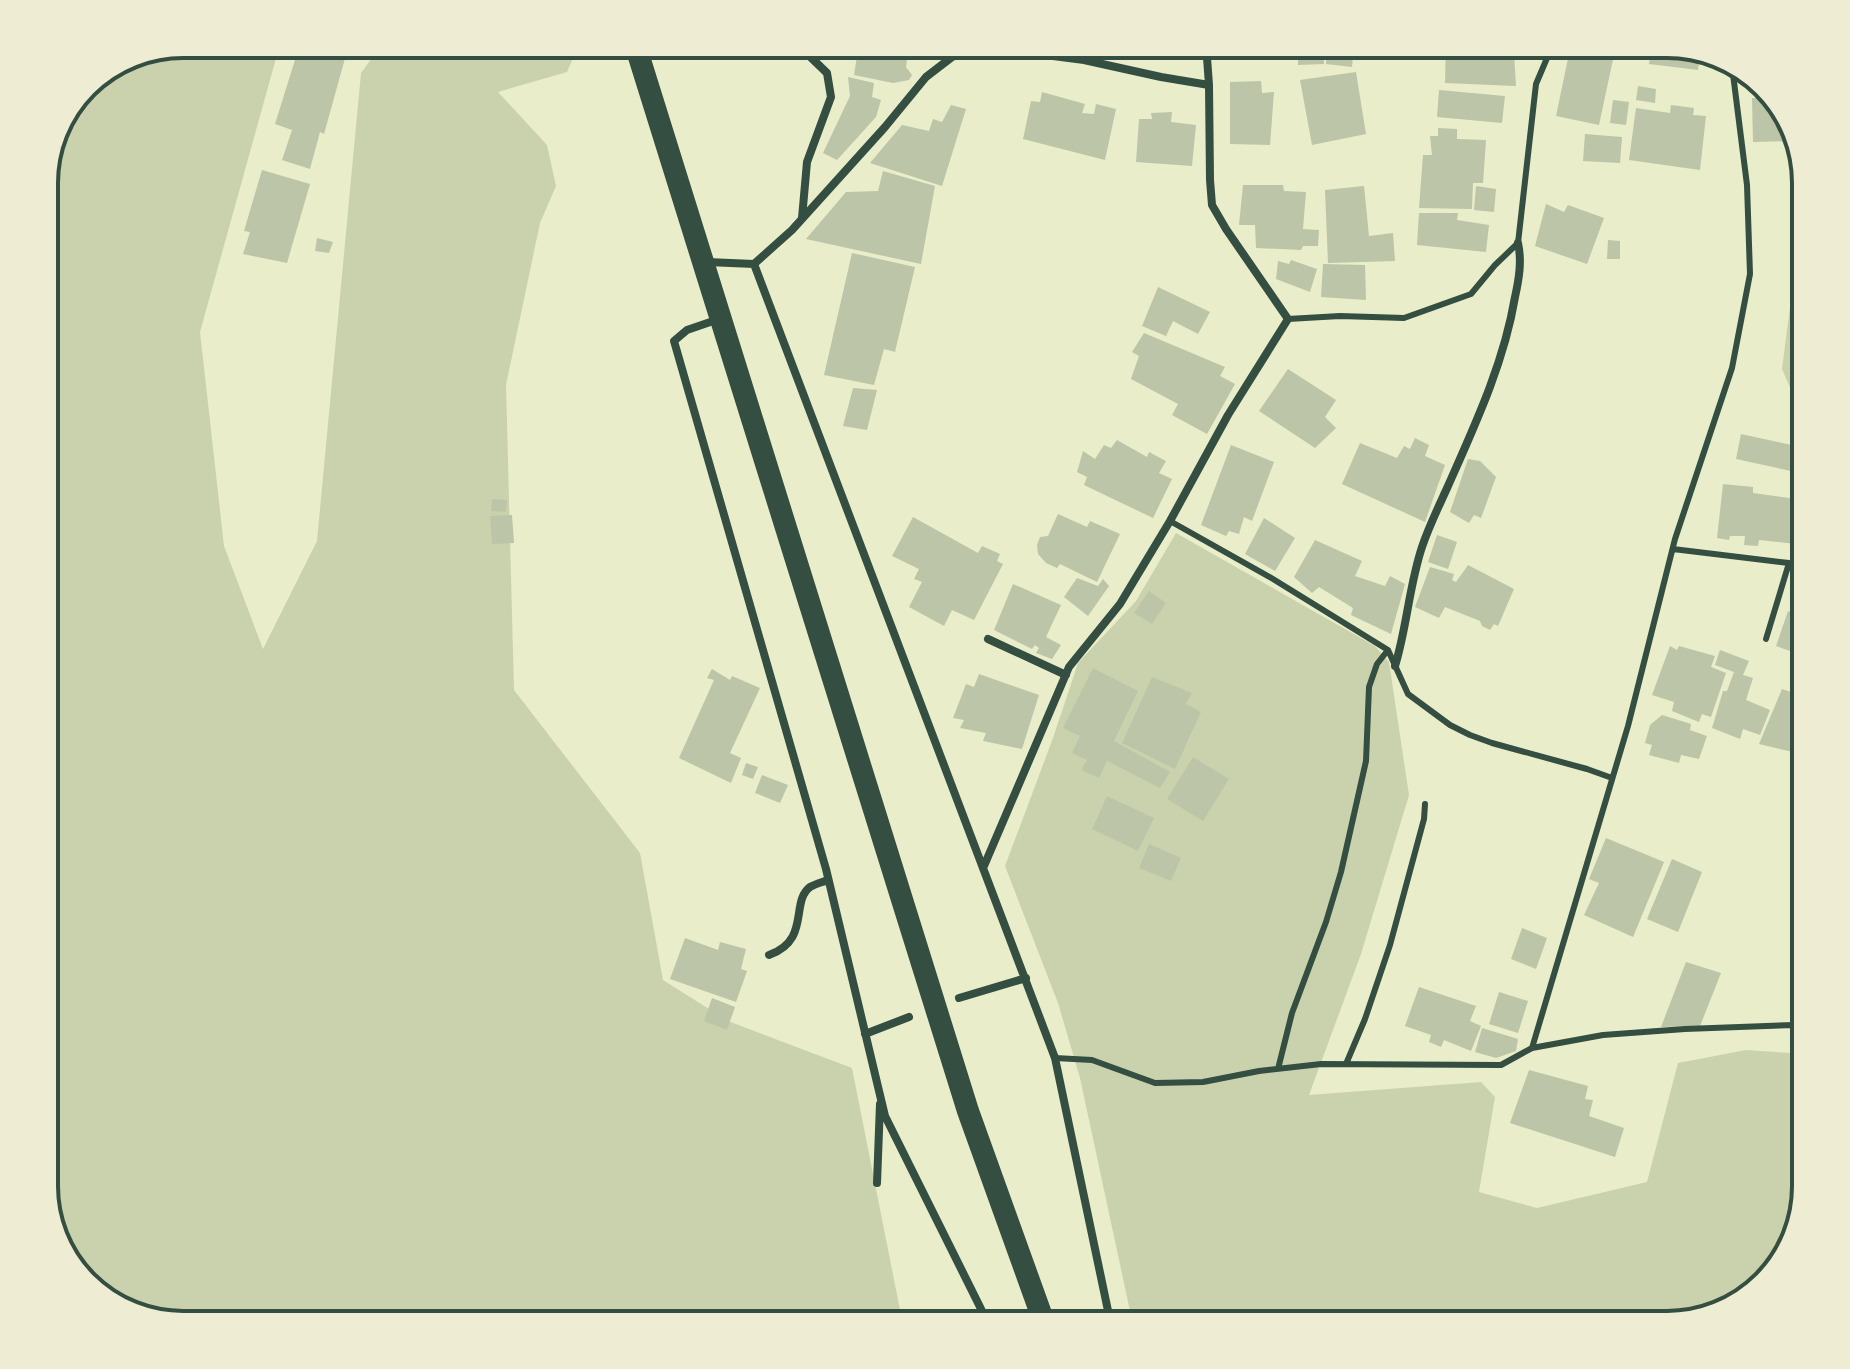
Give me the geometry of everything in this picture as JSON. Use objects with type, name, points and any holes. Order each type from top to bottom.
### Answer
[{"type":"highway","points":[[639,58],[968,1111],[1040,1311]]},
{"type":"street","points":[[801,219],[807,162],[831,97],[827,73],[811,58]]},
{"type":"street","points":[[702,262],[754,264],[801,219],[926,77],[951,58]]},
{"type":"street","points":[[1069,58],[1209,85]]},
{"type":"street","points":[[984,867],[1069,667],[1120,604],[1228,415],[1288,319],[1212,205],[1207,58]]},
{"type":"street","points":[[1395,666],[1413,577],[1423,545],[1502,353],[1519,275],[1518,243]]},
{"type":"street","points":[[754,264],[1055,1058],[1108,1311]]},
{"type":"street","points":[[720,319],[687,330],[674,341],[828,880],[885,1116],[982,1311]]},
{"type":"street","points":[[988,639],[1066,675]]},
{"type":"street","points":[[769,955],[788,944],[798,926],[801,900],[808,888],[828,880]]},
{"type":"street","points":[[959,998],[1026,978]]},
{"type":"street","points":[[865,1034],[909,1017]]},
{"type":"street","points":[[877,1183],[880,1094]]},
{"type":"lane","points":[[1288,319],[1340,316],[1404,318],[1471,294],[1518,243],[1536,84],[1547,58]]},
{"type":"lane","points":[[1532,1048],[1628,726],[1673,549],[1732,368],[1750,274],[1747,185],[1733,78]]},
{"type":"lane","points":[[1170,521],[1260,571],[1388,650],[1408,694],[1450,725],[1492,743],[1612,778]]},
{"type":"lane","points":[[1673,549],[1789,563],[1766,639]]},
{"type":"lane","points":[[1278,1069],[1292,1013],[1341,872],[1366,761],[1369,687],[1377,664],[1388,650]]},
{"type":"lane","points":[[1346,1064],[1390,945],[1424,819],[1425,804]]},
{"type":"lane","points":[[1055,1058],[1092,1060],[1155,1083],[1203,1082],[1278,1069],[1346,1064],[1501,1065],[1532,1048],[1603,1035],[1792,1025]]},
{"type":"green space","points":[[276,58],[200,332],[224,546],[263,649],[317,541],[361,73],[372,58],[573,58],[567,72],[498,92],[547,145],[556,186],[540,223],[506,385],[514,690],[640,853],[663,980],[728,1021],[852,1068],[900,1311],[183,1311],[167,1310],[128,1298],[107,1285],[89,1268],[68,1234],[58,1194],[58,175],[62,151],[71,128],[84,107],[101,89],[143,65],[167,59]]},
{"type":"green space","points":[[1792,291],[1792,392],[1782,369]]},
{"type":"green space","points":[[1176,533],[1375,646],[1389,662],[1409,795],[1361,954],[1309,1095],[1481,1082],[1495,1097],[1479,1192],[1537,1208],[1647,1182],[1678,1063],[1746,1050],[1792,1053],[1791,1202],[1779,1241],[1766,1262],[1743,1285],[1699,1307],[1667,1311],[1130,1311],[1080,1078],[1058,1003],[1005,866],[1078,663],[1136,601]]},
{"type":"building","points":[[296,58],[345,58],[324,134],[320,132],[310,169],[282,160],[292,130],[275,124]]},
{"type":"building","points":[[857,58],[907,58],[906,67],[912,75],[909,80],[893,83],[854,75]]},
{"type":"building","points":[[1298,58],[1324,58],[1324,64],[1298,65]]},
{"type":"building","points":[[1326,58],[1353,58],[1352,67],[1326,64]]},
{"type":"building","points":[[1446,58],[1514,58],[1516,86],[1445,83]]},
{"type":"building","points":[[1568,58],[1613,58],[1599,125],[1556,116]]},
{"type":"building","points":[[1650,58],[1699,62],[1698,70],[1649,64]]},
{"type":"building","points":[[1356,72],[1366,134],[1312,145],[1300,80]]},
{"type":"building","points":[[848,77],[874,83],[872,97],[881,100],[876,117],[837,160],[823,153],[850,96]]},
{"type":"building","points":[[1261,81],[1262,93],[1274,92],[1270,145],[1230,144],[1230,82]]},
{"type":"building","points":[[1638,86],[1656,89],[1655,103],[1636,100]]},
{"type":"building","points":[[1439,90],[1505,96],[1502,123],[1437,117]]},
{"type":"building","points":[[1042,92],[1085,104],[1082,113],[1094,114],[1096,104],[1116,109],[1105,160],[1023,139],[1031,101],[1040,102]]},
{"type":"building","points":[[1752,98],[1758,98],[1779,128],[1784,141],[1753,142]]},
{"type":"building","points":[[1613,100],[1629,102],[1626,125],[1610,123]]},
{"type":"building","points":[[951,105],[966,109],[942,186],[870,163],[902,125],[929,131],[933,119],[942,122]]},
{"type":"building","points":[[1671,105],[1694,108],[1693,115],[1706,116],[1700,170],[1629,160],[1636,108],[1670,113]]},
{"type":"building","points":[[1172,112],[1171,122],[1196,125],[1192,166],[1136,162],[1139,119],[1152,119],[1151,113]]},
{"type":"building","points":[[1438,128],[1457,129],[1457,139],[1486,140],[1483,183],[1473,183],[1472,209],[1419,208],[1423,155],[1432,155],[1430,136],[1438,136]]},
{"type":"building","points":[[1585,134],[1622,137],[1620,163],[1583,161]]},
{"type":"building","points":[[262,170],[310,184],[287,263],[243,254],[250,232],[244,231]]},
{"type":"building","points":[[883,171],[935,186],[921,264],[806,239],[846,192],[878,191]]},
{"type":"building","points":[[1243,185],[1283,185],[1284,191],[1306,192],[1303,229],[1319,230],[1318,246],[1303,246],[1301,250],[1256,248],[1255,225],[1239,225]]},
{"type":"building","points":[[1364,186],[1369,236],[1393,233],[1395,261],[1328,263],[1325,190]]},
{"type":"building","points":[[1476,186],[1496,189],[1494,212],[1474,210]]},
{"type":"building","points":[[1546,204],[1564,212],[1568,205],[1604,218],[1587,264],[1535,246]]},
{"type":"building","points":[[1419,213],[1458,213],[1457,220],[1489,225],[1486,252],[1417,245]]},
{"type":"building","points":[[317,238],[333,242],[329,253],[315,251]]},
{"type":"building","points":[[1608,240],[1620,241],[1620,259],[1607,259]]},
{"type":"building","points":[[852,253],[915,267],[895,352],[884,349],[874,385],[824,375]]},
{"type":"building","points":[[1291,260],[1317,269],[1310,292],[1276,279],[1278,261],[1289,264]]},
{"type":"building","points":[[1323,264],[1365,265],[1366,300],[1321,297]]},
{"type":"building","points":[[1158,287],[1210,312],[1198,334],[1173,321],[1166,336],[1142,326]]},
{"type":"building","points":[[1144,333],[1225,367],[1220,376],[1235,384],[1207,434],[1172,415],[1178,404],[1131,379],[1139,356],[1132,352]]},
{"type":"building","points":[[1288,369],[1336,400],[1325,417],[1336,428],[1315,448],[1259,411]]},
{"type":"building","points":[[853,388],[877,390],[867,430],[843,426]]},
{"type":"building","points":[[1741,434],[1792,445],[1791,471],[1736,459]]},
{"type":"building","points":[[1415,438],[1429,445],[1425,456],[1445,465],[1425,522],[1342,484],[1360,443],[1397,458],[1404,446],[1410,449]]},
{"type":"building","points":[[1117,440],[1147,457],[1149,452],[1166,461],[1159,473],[1172,479],[1153,518],[1084,485],[1087,477],[1077,472],[1083,451],[1095,459],[1104,445],[1111,448]]},
{"type":"building","points":[[1231,445],[1274,462],[1252,521],[1244,517],[1239,534],[1229,531],[1226,536],[1201,525]]},
{"type":"building","points":[[1468,459],[1480,461],[1496,477],[1481,518],[1474,515],[1469,523],[1450,512]]},
{"type":"building","points":[[1723,484],[1753,487],[1753,493],[1792,498],[1792,544],[1759,540],[1758,546],[1744,545],[1745,536],[1730,536],[1729,540],[1717,538]]},
{"type":"building","points":[[492,499],[507,500],[506,512],[491,511]]},
{"type":"building","points":[[1058,514],[1087,527],[1090,521],[1120,534],[1097,582],[1060,564],[1057,568],[1046,563],[1038,554],[1040,537],[1048,536]]},
{"type":"building","points":[[512,515],[514,543],[492,544],[490,516]]},
{"type":"building","points":[[913,517],[978,553],[982,546],[1000,554],[997,561],[1003,564],[974,620],[952,610],[944,626],[909,607],[922,582],[914,579],[919,569],[892,556]]},
{"type":"building","points":[[1264,518],[1295,538],[1275,571],[1245,554]]},
{"type":"building","points":[[1437,535],[1457,542],[1448,569],[1428,562]]},
{"type":"building","points":[[1315,540],[1362,561],[1355,576],[1385,586],[1390,576],[1405,584],[1391,634],[1351,615],[1353,608],[1319,587],[1312,593],[1294,577]]},
{"type":"building","points":[[1468,565],[1514,589],[1498,626],[1494,624],[1490,630],[1480,621],[1445,607],[1439,618],[1415,607],[1430,567],[1454,574],[1452,580],[1456,582]]},
{"type":"building","points":[[1077,578],[1098,586],[1103,579],[1109,586],[1088,616],[1064,597]]},
{"type":"building","points":[[1013,584],[1061,605],[1046,637],[1061,645],[1052,659],[1036,653],[1039,648],[1035,645],[1032,649],[994,630]]},
{"type":"building","points":[[1149,591],[1166,603],[1152,624],[1134,613]]},
{"type":"building","points":[[1788,611],[1792,612],[1792,652],[1776,646]]},
{"type":"building","points":[[1670,646],[1715,656],[1711,667],[1726,673],[1711,717],[1702,714],[1699,722],[1672,711],[1674,702],[1652,695]]},
{"type":"building","points":[[1720,650],[1749,661],[1743,675],[1753,678],[1746,700],[1770,710],[1760,735],[1743,729],[1740,739],[1712,728],[1723,691],[1727,691],[1734,672],[1715,665]]},
{"type":"building","points":[[1093,668],[1138,691],[1114,741],[1170,772],[1160,788],[1107,761],[1099,778],[1081,770],[1087,760],[1072,753],[1080,736],[1063,728]]},
{"type":"building","points":[[712,669],[730,680],[732,676],[760,688],[730,753],[741,758],[731,783],[679,758],[714,680],[707,678]]},
{"type":"building","points":[[979,674],[1039,695],[1022,749],[983,741],[986,733],[960,728],[964,720],[953,718],[966,684],[974,687]]},
{"type":"building","points":[[1152,677],[1192,693],[1186,704],[1201,712],[1175,769],[1122,743]]},
{"type":"building","points":[[1782,689],[1792,692],[1792,752],[1759,744]]},
{"type":"building","points":[[1662,715],[1691,724],[1690,730],[1707,736],[1699,759],[1681,755],[1679,763],[1649,755],[1652,745],[1645,743],[1650,725]]},
{"type":"building","points":[[1193,757],[1229,779],[1203,821],[1167,799]]},
{"type":"building","points":[[746,763],[758,767],[753,779],[742,775]]},
{"type":"building","points":[[762,775],[788,785],[780,803],[755,793]]},
{"type":"building","points":[[1107,796],[1154,818],[1138,851],[1092,829]]},
{"type":"building","points":[[1606,838],[1664,862],[1633,937],[1584,915],[1599,883],[1589,879]]},
{"type":"building","points":[[1149,844],[1181,858],[1171,881],[1139,868]]},
{"type":"building","points":[[1672,859],[1702,872],[1678,932],[1647,919]]},
{"type":"building","points":[[1522,928],[1547,938],[1536,969],[1511,959]]},
{"type":"building","points":[[685,938],[718,950],[720,942],[746,949],[741,969],[747,971],[736,1002],[670,979]]},
{"type":"building","points":[[1686,962],[1721,973],[1700,1026],[1661,1027]]},
{"type":"building","points":[[1419,987],[1476,1006],[1470,1021],[1481,1026],[1471,1051],[1444,1040],[1441,1047],[1429,1042],[1431,1035],[1405,1026]]},
{"type":"building","points":[[1499,992],[1528,1001],[1518,1033],[1489,1024]]},
{"type":"building","points":[[712,998],[735,1007],[727,1030],[704,1021]]},
{"type":"building","points":[[1482,1028],[1518,1039],[1516,1051],[1496,1058],[1475,1052]]},
{"type":"building","points":[[1529,1070],[1588,1086],[1585,1099],[1593,1100],[1589,1116],[1624,1128],[1615,1157],[1510,1123]]}]
